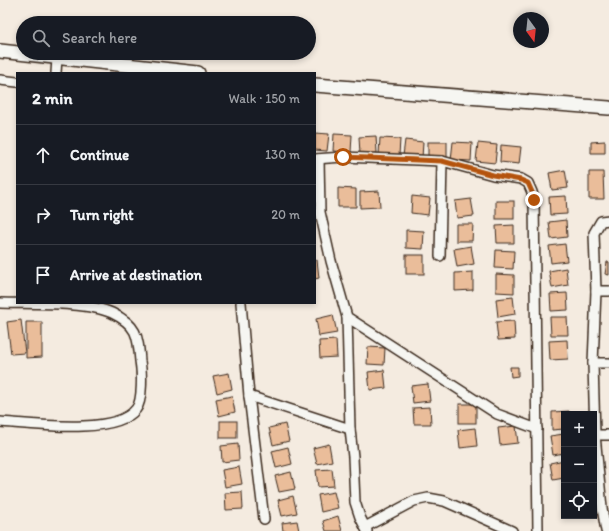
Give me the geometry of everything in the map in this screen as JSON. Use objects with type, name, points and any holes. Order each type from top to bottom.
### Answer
[{"type":"main road","points":[[0,51],[16,53]]},
{"type":"main road","points":[[76,60],[189,72]]},
{"type":"main road","points":[[316,85],[609,108]]},
{"type":"street","points":[[56,72],[57,60]]},
{"type":"street","points":[[0,80],[16,82]]},
{"type":"street","points":[[512,531],[444,501],[428,498],[414,501],[366,529],[360,517],[356,502],[350,428],[347,317],[331,261],[320,212],[317,159],[343,157],[442,161],[528,183],[534,200],[538,531]]},
{"type":"street","points":[[440,256],[442,161]]},
{"type":"street","points":[[594,411],[593,363],[596,291],[594,233],[601,221],[609,220]]},
{"type":"street","points":[[596,291],[609,290]]},
{"type":"street","points":[[0,303],[16,303]]},
{"type":"street","points":[[0,422],[90,426],[108,423],[127,417],[137,409],[140,397],[141,364],[137,336],[130,323],[111,312],[92,307],[36,304]]},
{"type":"street","points":[[241,304],[249,396],[264,519]]},
{"type":"street","points":[[347,317],[497,414],[537,429]]},
{"type":"street","points":[[593,363],[609,363]]},
{"type":"street","points":[[249,396],[350,428]]},
{"type":"street","points":[[597,435],[609,435]]},
{"type":"street","points":[[597,447],[606,508],[606,531]]},
{"type":"building","points":[[316,133],[329,134],[327,151],[316,150]]},
{"type":"building","points":[[334,134],[352,135],[351,152],[333,151]]},
{"type":"building","points":[[376,136],[377,153],[360,154],[359,137]]},
{"type":"building","points":[[380,138],[400,139],[399,155],[379,155]]},
{"type":"building","points":[[405,140],[423,142],[422,158],[403,156]]},
{"type":"building","points":[[605,141],[605,153],[591,153],[591,142]]},
{"type":"building","points":[[428,142],[447,142],[447,159],[428,159]]},
{"type":"building","points":[[453,142],[472,143],[471,161],[451,160]]},
{"type":"building","points":[[478,143],[497,145],[495,163],[476,161]]},
{"type":"building","points":[[501,145],[521,147],[519,164],[500,162]]},
{"type":"building","points":[[565,170],[568,188],[552,190],[549,173]]},
{"type":"building","points":[[589,172],[603,172],[604,199],[589,199]]},
{"type":"building","points":[[338,188],[356,189],[356,207],[338,207]]},
{"type":"building","points":[[379,191],[380,207],[360,208],[360,192]]},
{"type":"building","points":[[412,196],[430,198],[428,215],[411,213]]},
{"type":"building","points":[[566,196],[567,214],[550,215],[549,197]]},
{"type":"building","points":[[471,199],[474,216],[457,218],[455,201]]},
{"type":"building","points":[[496,201],[514,201],[514,219],[496,219]]},
{"type":"building","points":[[566,220],[567,237],[551,239],[549,222]]},
{"type":"building","points":[[456,224],[473,224],[472,241],[456,241]]},
{"type":"building","points":[[514,225],[514,243],[497,243],[496,226]]},
{"type":"building","points":[[406,230],[424,231],[423,249],[406,248]]},
{"type":"building","points":[[565,244],[567,261],[551,263],[549,246]]},
{"type":"building","points":[[471,246],[474,264],[457,267],[454,249]]},
{"type":"building","points":[[496,250],[514,251],[513,269],[495,268]]},
{"type":"building","points":[[406,255],[424,255],[424,274],[406,274]]},
{"type":"building","points":[[316,260],[319,278],[316,279]]},
{"type":"building","points":[[607,262],[609,262],[609,275],[605,274]]},
{"type":"building","points":[[566,268],[568,285],[552,288],[549,271]]},
{"type":"building","points":[[473,272],[473,290],[455,291],[455,273]]},
{"type":"building","points":[[496,274],[514,275],[514,293],[496,292]]},
{"type":"building","points":[[567,293],[568,310],[551,311],[550,294]]},
{"type":"building","points":[[513,297],[515,314],[498,317],[496,299]]},
{"type":"building","points":[[333,315],[337,333],[319,336],[316,319]]},
{"type":"building","points":[[550,317],[567,317],[568,335],[551,335]]},
{"type":"building","points":[[21,320],[25,353],[11,354],[7,322]]},
{"type":"building","points":[[514,321],[515,339],[498,340],[496,322]]},
{"type":"building","points":[[26,322],[42,322],[42,357],[26,358]]},
{"type":"building","points":[[336,340],[337,357],[320,358],[319,341]]},
{"type":"building","points":[[567,340],[568,359],[550,360],[549,341]]},
{"type":"building","points":[[368,347],[385,348],[384,365],[367,364]]},
{"type":"building","points":[[510,367],[518,367],[518,376],[511,377]]},
{"type":"building","points":[[384,370],[386,388],[370,390],[368,372]]},
{"type":"building","points":[[229,373],[232,389],[217,393],[213,376]]},
{"type":"building","points":[[428,384],[430,401],[413,403],[411,386]]},
{"type":"building","points":[[232,396],[235,412],[219,416],[216,399]]},
{"type":"building","points":[[459,404],[476,404],[476,423],[459,423]]},
{"type":"building","points":[[430,407],[431,424],[414,424],[413,408]]},
{"type":"building","points":[[561,411],[561,429],[552,430],[552,412]]},
{"type":"building","points":[[220,421],[237,421],[237,438],[220,438]]},
{"type":"building","points":[[285,424],[289,441],[273,445],[269,428]]},
{"type":"building","points":[[516,426],[518,443],[500,445],[498,428]]},
{"type":"building","points":[[475,428],[477,446],[460,448],[458,430]]},
{"type":"building","points":[[561,434],[561,454],[553,455],[550,436]]},
{"type":"building","points":[[238,444],[239,460],[222,462],[221,446]]},
{"type":"building","points":[[329,444],[332,461],[317,464],[313,448]]},
{"type":"building","points":[[288,447],[292,464],[276,468],[272,451]]},
{"type":"building","points":[[561,461],[561,479],[553,480],[550,463]]},
{"type":"building","points":[[239,467],[242,484],[225,487],[222,470]]},
{"type":"building","points":[[332,469],[334,486],[318,487],[316,470]]},
{"type":"building","points":[[291,472],[295,489],[279,492],[275,476]]},
{"type":"building","points":[[242,492],[243,509],[226,510],[225,493]]},
{"type":"building","points":[[334,492],[338,508],[321,512],[318,495]]},
{"type":"building","points":[[293,496],[297,513],[282,516],[278,500]]},
{"type":"building","points":[[338,516],[342,531],[326,531],[323,521]]},
{"type":"building","points":[[297,521],[299,531],[283,531],[282,523]]},
{"type":"route","points":[[343,157],[442,161],[493,175],[521,180],[528,183],[534,200]]}]
